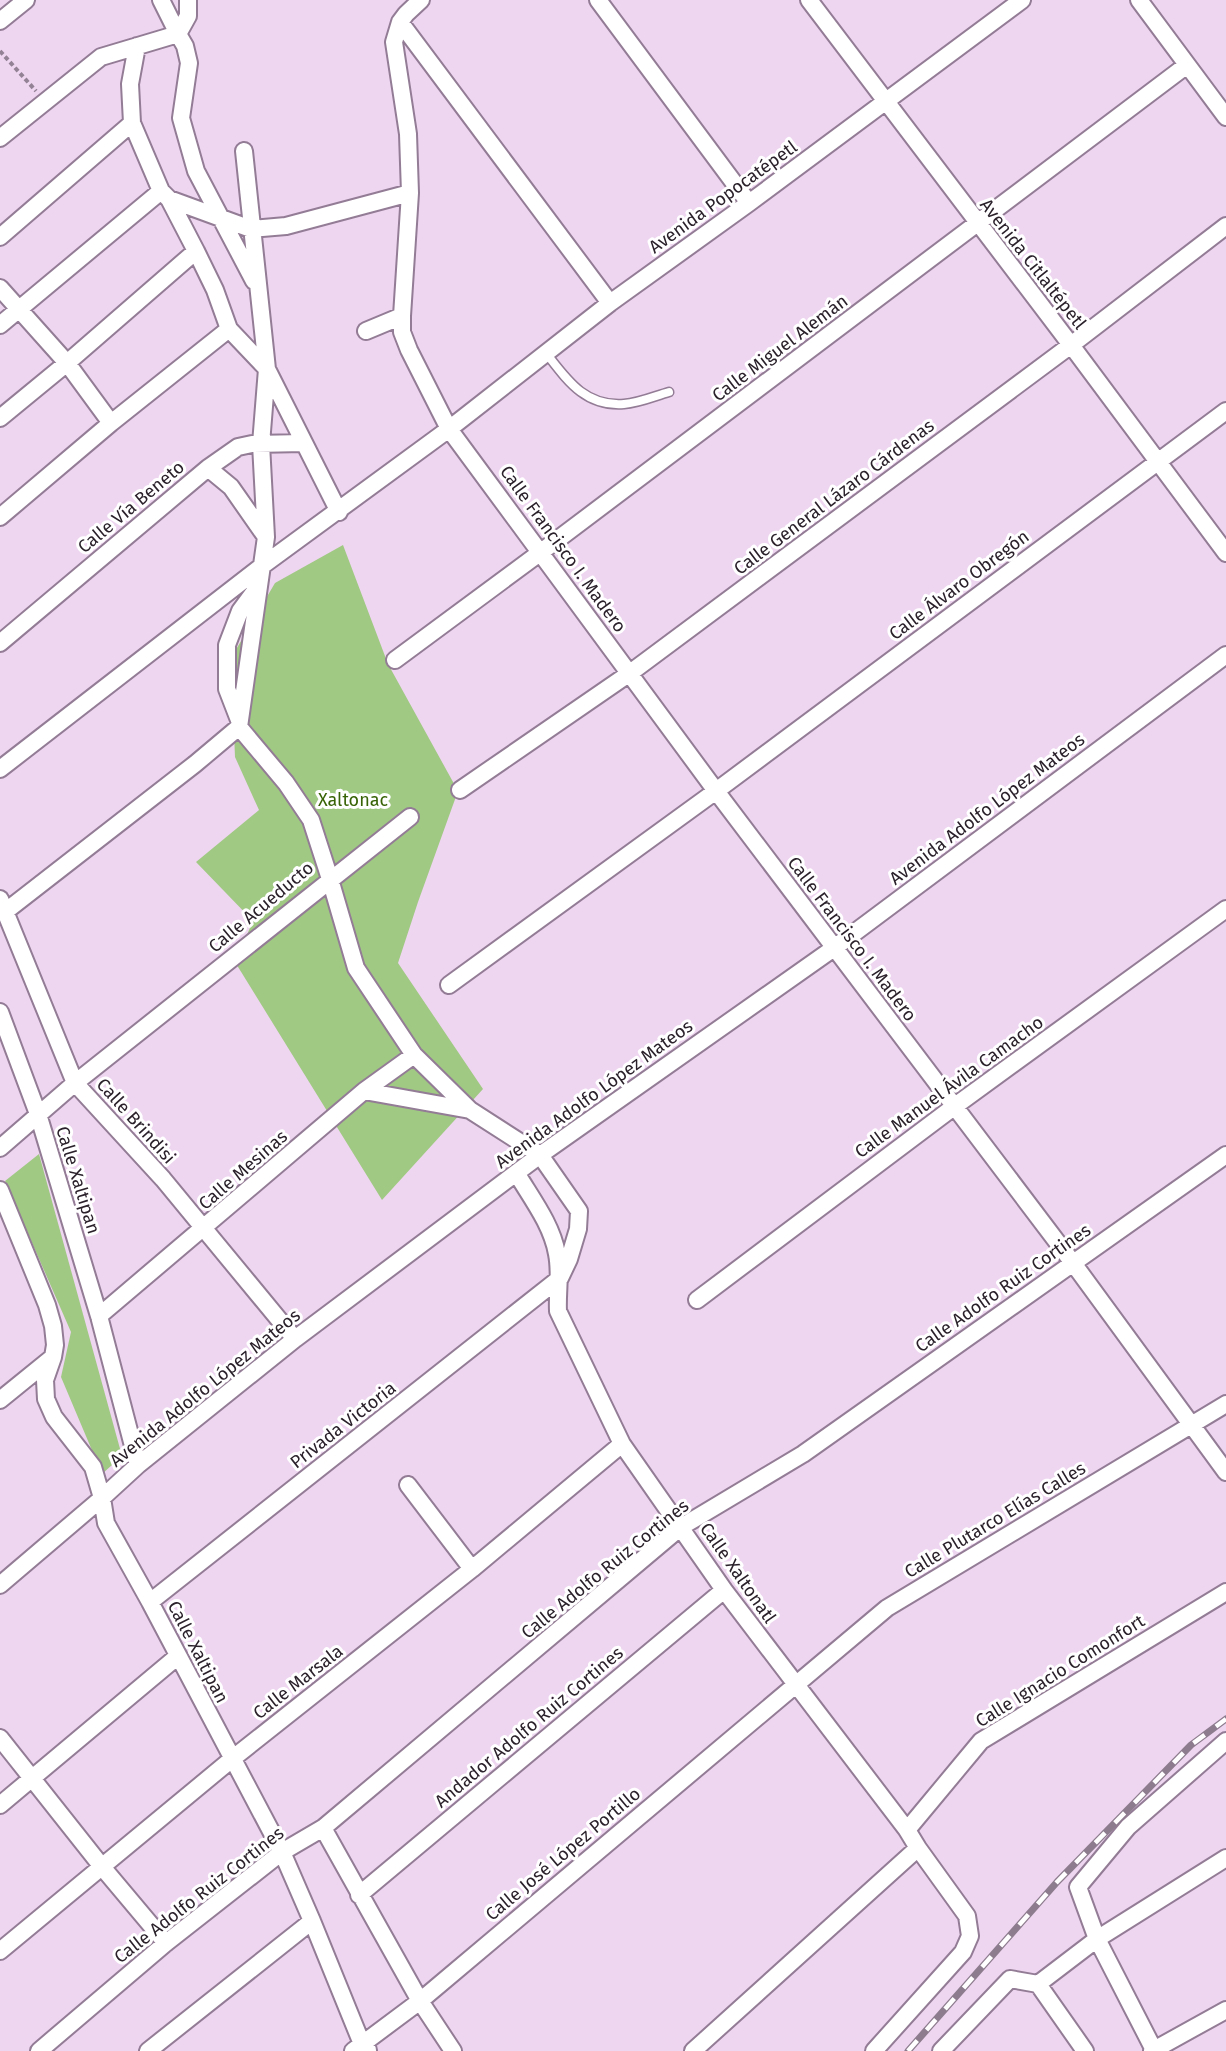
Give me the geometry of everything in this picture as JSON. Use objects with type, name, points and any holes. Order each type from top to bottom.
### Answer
[{"type":"street","points":[[0,21],[26,0]]},
{"type":"street","points":[[161,0],[185,46],[189,63],[181,118],[196,171],[217,215],[259,290]]},
{"type":"street","points":[[0,138],[101,57],[178,34],[188,16],[188,0]]},
{"type":"street","points":[[421,0],[400,22],[610,303]]},
{"type":"street","points":[[598,0],[749,203]]},
{"type":"street","name":"Avenida Citlaltépetl","points":[[808,0],[1226,553]]},
{"type":"street","name":"Avenida Popocatépetl","points":[[0,769],[262,566],[450,429],[610,303],[1022,0]]},
{"type":"street","points":[[1139,0],[1226,117]]},
{"type":"street","name":"Calle Francisco I. Madero","points":[[400,22],[394,42],[408,134],[410,193],[402,333],[450,429],[716,791],[1073,1263],[1226,1472]]},
{"type":"street","points":[[137,46],[129,84],[132,123],[165,195],[215,290],[229,329],[267,369],[339,512]]},
{"type":"street","name":"Calle Miguel Alemán","points":[[395,660],[542,552],[1187,65]]},
{"type":"street","points":[[0,237],[132,123]]},
{"type":"street","points":[[3,905],[195,764],[239,724],[266,537],[261,444],[267,369],[244,151]]},
{"type":"street","points":[[165,195],[251,229],[286,226],[410,193]]},
{"type":"street","points":[[0,326],[165,195]]},
{"type":"street","name":"Calle General Lázaro Cárdenas","points":[[460,790],[630,673],[1071,345],[1226,226]]},
{"type":"street","points":[[0,418],[196,251]]},
{"type":"street","points":[[0,288],[67,363],[111,423]]},
{"type":"street","points":[[366,332],[402,316]]},
{"type":"street","points":[[0,517],[111,423],[229,329]]},
{"type":"street","name":"Calle Álvaro Obregón","points":[[449,985],[716,791],[1226,411]]},
{"type":"street","name":"Calle Vía Beneto","points":[[0,643],[208,468],[238,447],[304,443]]},
{"type":"street","points":[[208,468],[231,487],[266,537]]},
{"type":"street","name":"Calle Acueducto","points":[[0,1148],[75,1083],[330,879],[311,820],[286,783],[239,724],[227,689],[227,645],[240,611],[259,586]]},
{"type":"street","name":"Avenida Adolfo López Mateos","points":[[0,1585],[138,1466],[295,1339],[540,1155],[834,948],[1226,655]]},
{"type":"street","points":[[410,817],[330,879],[356,968],[414,1054],[470,1110],[540,1155],[579,1211],[578,1229],[569,1259],[560,1278]]},
{"type":"street","name":"Calle Brindisi","points":[[3,905],[75,1083],[163,1179],[295,1339]]},
{"type":"street","name":"Calle Manuel Ávila Camacho","points":[[697,1300],[955,1106],[1226,909]]},
{"type":"street","points":[[0,1012],[38,1114]]},
{"type":"street","name":"Calle Mesinas","points":[[99,1316],[364,1091],[414,1054]]},
{"type":"street","points":[[364,1091],[470,1110]]},
{"type":"street","name":"Calle Xaltipan","points":[[38,1114],[99,1316],[138,1466]]},
{"type":"street","name":"Calle Adolfo Ruiz Cortines","points":[[39,2051],[166,1943],[282,1852],[323,1828],[681,1527],[803,1454],[1226,1155]]},
{"type":"street","name":"Calle Xaltonatl","points":[[517,1174],[549,1227],[557,1254],[560,1278],[557,1289],[558,1311],[622,1444],[724,1590],[907,1830],[967,1916],[970,1936],[963,1952],[874,2051]]},
{"type":"street","name":"Calle Xaltipan","points":[[0,1190],[47,1305],[53,1326],[55,1345],[45,1380],[46,1399],[54,1417],[93,1467],[106,1523],[282,1852],[312,1921],[361,2049]]},
{"type":"street","name":"Privada Victoria","points":[[150,1602],[560,1278]]},
{"type":"street","points":[[0,1400],[53,1358]]},
{"type":"street","name":"Calle Plutarco Elías Calles","points":[[795,1684],[887,1608],[1226,1404]]},
{"type":"street","name":"Calle Marsala","points":[[0,1951],[232,1759],[472,1569],[622,1444]]},
{"type":"street","points":[[408,1485],[472,1569]]},
{"type":"street","name":"Andador Adolfo Ruiz Cortines","points":[[359,1895],[724,1590]]},
{"type":"street","name":"Calle Ignacio Comonfort","points":[[907,1830],[981,1741],[1226,1592]]},
{"type":"street","points":[[0,1805],[178,1656]]},
{"type":"street","name":"Calle José López Portillo","points":[[361,2049],[795,1684]]},
{"type":"street","points":[[0,1738],[166,1943]]},
{"type":"street","points":[[1226,1741],[1128,1827],[1078,1887],[1096,1939],[1153,2051],[1226,2010]]},
{"type":"street","points":[[323,1828],[420,2001],[453,2051]]},
{"type":"street","points":[[693,2051],[918,1848]]},
{"type":"street","points":[[1038,1984],[1096,1939],[1226,1858]]},
{"type":"street","points":[[148,2051],[312,1921]]},
{"type":"street","points":[[941,2051],[1010,1979],[1038,1984],[1085,2051]]},
{"type":"lane","points":[[546,353],[563,375],[585,397],[604,403],[625,404],[669,392]]},
{"type":"path","points":[[0,51],[45,102]]},
{"type":"green space","name":"Xaltonac","points":[[343,545],[388,664],[458,791],[398,963],[483,1089],[382,1200],[235,962],[253,921],[196,862],[259,810],[235,757],[231,658],[275,583]]},
{"type":"green space","points":[[39,1154],[122,1456],[102,1474],[61,1377],[71,1332],[5,1181]]},
{"type":"railway","points":[[908,2051],[1057,1882],[1191,1745],[1226,1719]]}]
